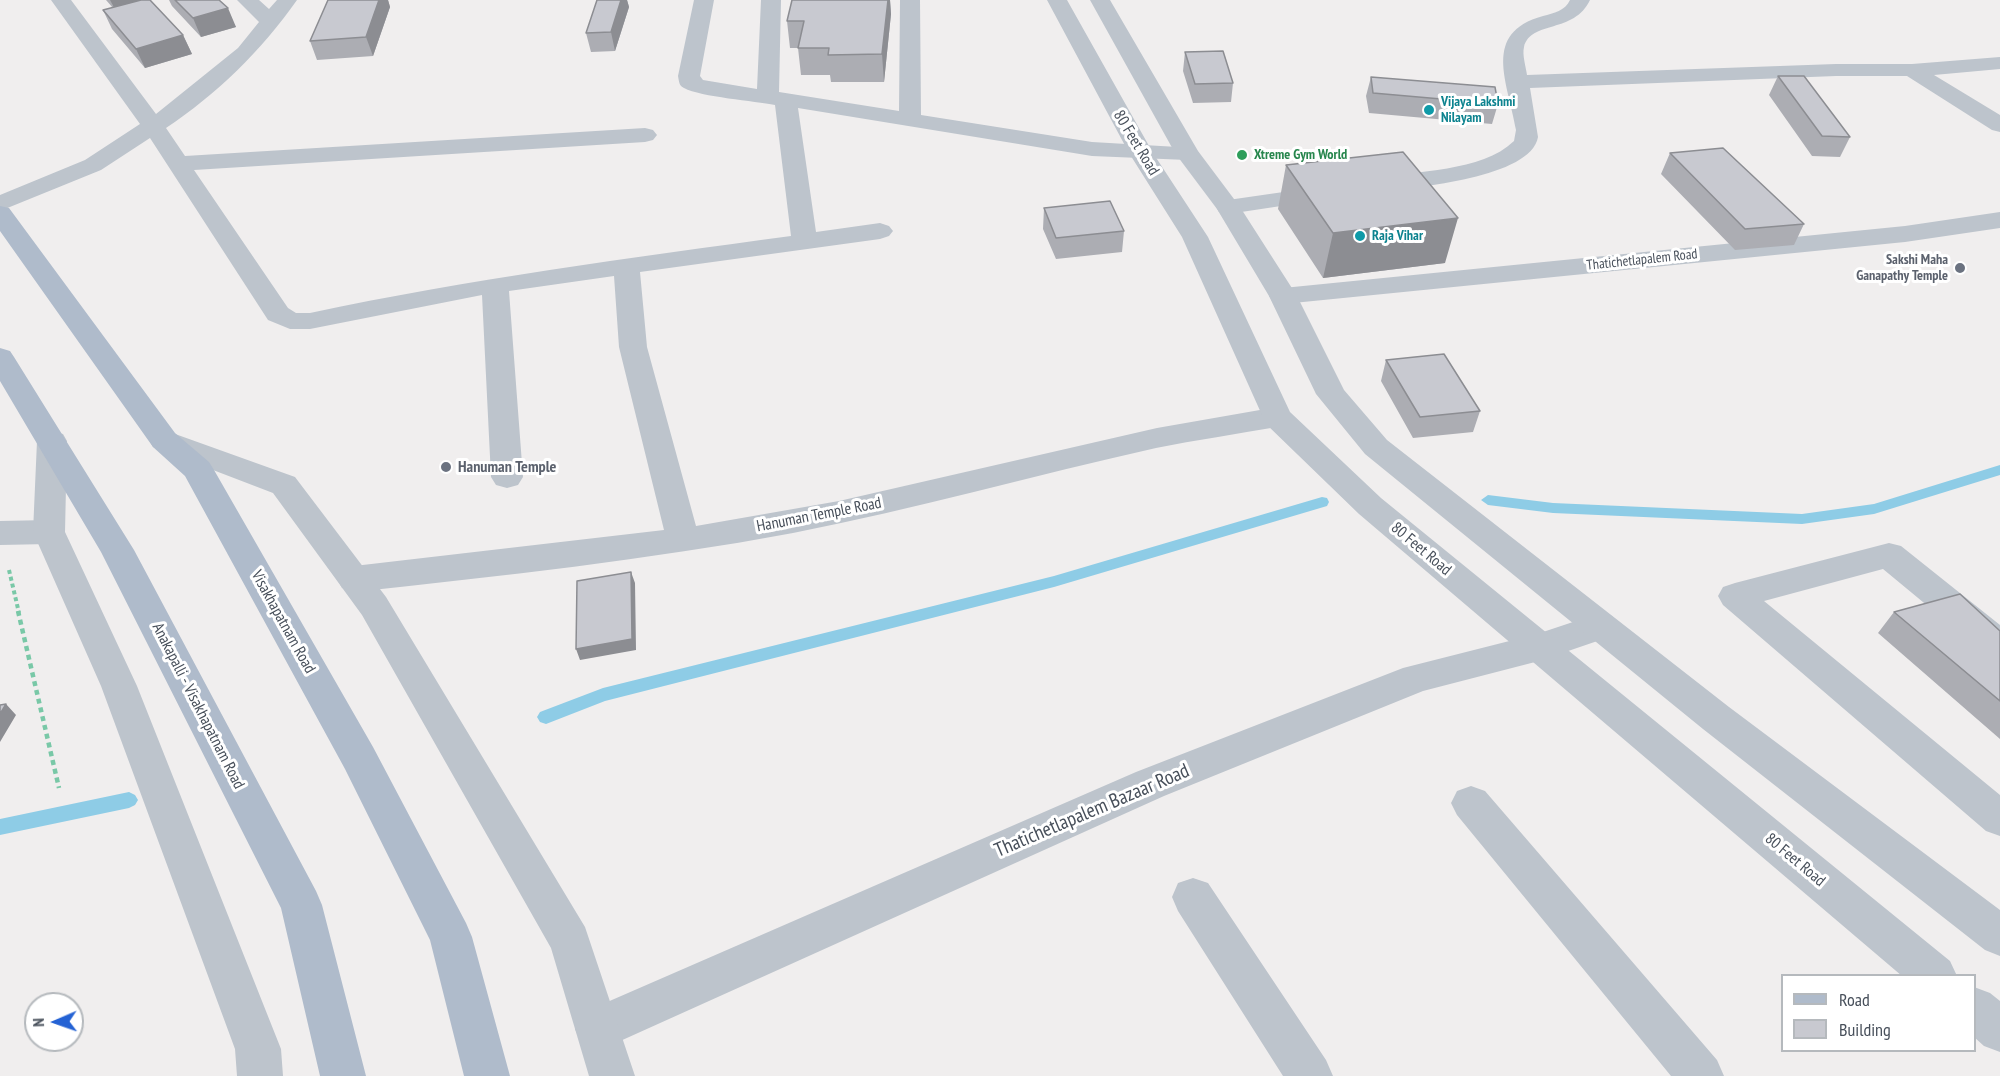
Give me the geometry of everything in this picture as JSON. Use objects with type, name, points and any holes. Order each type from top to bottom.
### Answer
[{"type":"main road","name":"Visakhapatnam Road","points":[[0,213],[164,440],[198,470],[359,758],[451,938],[487,1076]]},
{"type":"main road","name":"Anakapalli - Visakhapatnam Road","points":[[0,357],[117,550],[301,905],[343,1076]]},
{"type":"street","points":[[61,0],[153,126],[278,314],[290,321],[310,321],[408,300],[495,285],[880,231]]},
{"type":"street","points":[[247,0],[270,21]]},
{"type":"street","points":[[0,204],[93,165],[173,113],[245,52],[287,0]]},
{"type":"street","points":[[705,0],[688,76],[690,82],[1092,149],[1141,153],[1187,153]]},
{"type":"street","points":[[771,0],[777,98],[804,240]]},
{"type":"street","points":[[910,0],[910,120]]},
{"type":"street","name":"80 Feet Road","points":[[1057,0],[1141,153],[1195,237],[1277,417],[1370,506],[1934,974]]},
{"type":"street","points":[[1100,0],[1187,153],[1227,207],[1283,296],[1331,394],[1376,447],[1600,626],[2000,936]]},
{"type":"street","points":[[1164,190],[1227,207],[1464,172],[1516,152],[1526,143],[1527,130],[1520,82],[1512,50],[1517,37],[1528,26],[1570,14],[1579,6],[1580,0]]},
{"type":"street","points":[[1520,82],[1836,70],[1912,70],[2000,63]]},
{"type":"street","points":[[1912,70],[2000,125]]},
{"type":"street","points":[[178,164],[645,135]]},
{"type":"street","points":[[1195,237],[1227,207]]},
{"type":"street","name":"Thatichetlapalem Road","points":[[1283,296],[1905,234],[2000,220]]},
{"type":"street","points":[[627,268],[633,347],[683,539]]},
{"type":"street","points":[[495,285],[507,477]]},
{"type":"street","name":"Hanuman Temple Road","points":[[354,579],[501,564],[683,539],[806,518],[976,483],[1158,438],[1277,417]]},
{"type":"street","points":[[164,440],[284,485],[374,606],[570,941],[612,1076]]},
{"type":"street","points":[[52,441],[49,532],[119,686],[258,1049],[260,1076]]},
{"type":"street","points":[[4,548],[49,532]]},
{"type":"street","points":[[2000,645],[1889,555],[1735,596],[2000,819]]},
{"type":"street","name":"Thatichetlapalem Bazaar Road","points":[[598,1029],[1161,780],[1416,678],[1539,647],[1600,626]]},
{"type":"street","points":[[1471,803],[1701,1076]]},
{"type":"street","points":[[1193,897],[1310,1076]]},
{"type":"street","points":[[1976,1010],[2000,1030]]},
{"type":"path","points":[[4,548],[59,788]]},
{"type":"building","points":[[141,0],[150,0],[183,35],[136,49],[103,10]]},
{"type":"building","points":[[175,0],[219,0],[228,8],[193,18]]},
{"type":"building","points":[[328,0],[379,0],[366,37],[310,41]]},
{"type":"building","points":[[597,0],[621,0],[611,32],[586,33]]},
{"type":"building","points":[[792,0],[888,0],[882,54],[828,55],[829,48],[798,48],[804,21],[787,21]]},
{"type":"building","points":[[1223,51],[1233,83],[1195,84],[1185,52]]},
{"type":"building","points":[[1778,76],[1804,76],[1850,137],[1822,136]]},
{"type":"building","points":[[1371,77],[1495,87],[1498,104],[1373,93]]},
{"type":"building","points":[[1723,148],[1804,224],[1745,229],[1670,153]]},
{"type":"building","points":[[1403,152],[1458,218],[1333,233],[1286,165]]},
{"type":"building","points":[[1110,201],[1124,231],[1056,238],[1044,208]]},
{"type":"building","points":[[1444,354],[1480,411],[1420,417],[1386,360]]},
{"type":"building","points":[[631,572],[632,639],[576,649],[577,581]]},
{"type":"building","points":[[1960,594],[2000,631],[2000,701],[1894,612]]},
{"type":"building","points":[[6,704],[0,714],[0,705]]},
{"type":"waterway","points":[[1488,500],[1553,508],[1802,519],[1874,509],[2000,470]]},
{"type":"waterway","points":[[546,717],[603,695],[1054,581],[1322,502]]},
{"type":"waterway","points":[[0,827],[129,800]]},
{"type":"place","name":"Vijaya Lakshmi Nilayam","points":[[1429,110]]},
{"type":"place","name":"Xtreme Gym World","points":[[1242,155]]},
{"type":"place","name":"Raja Vihar","points":[[1360,236]]},
{"type":"place","name":"Sakshi Maha Ganapathy Temple","points":[[1960,268]]},
{"type":"place","name":"Hanuman Temple","points":[[446,467]]}]
